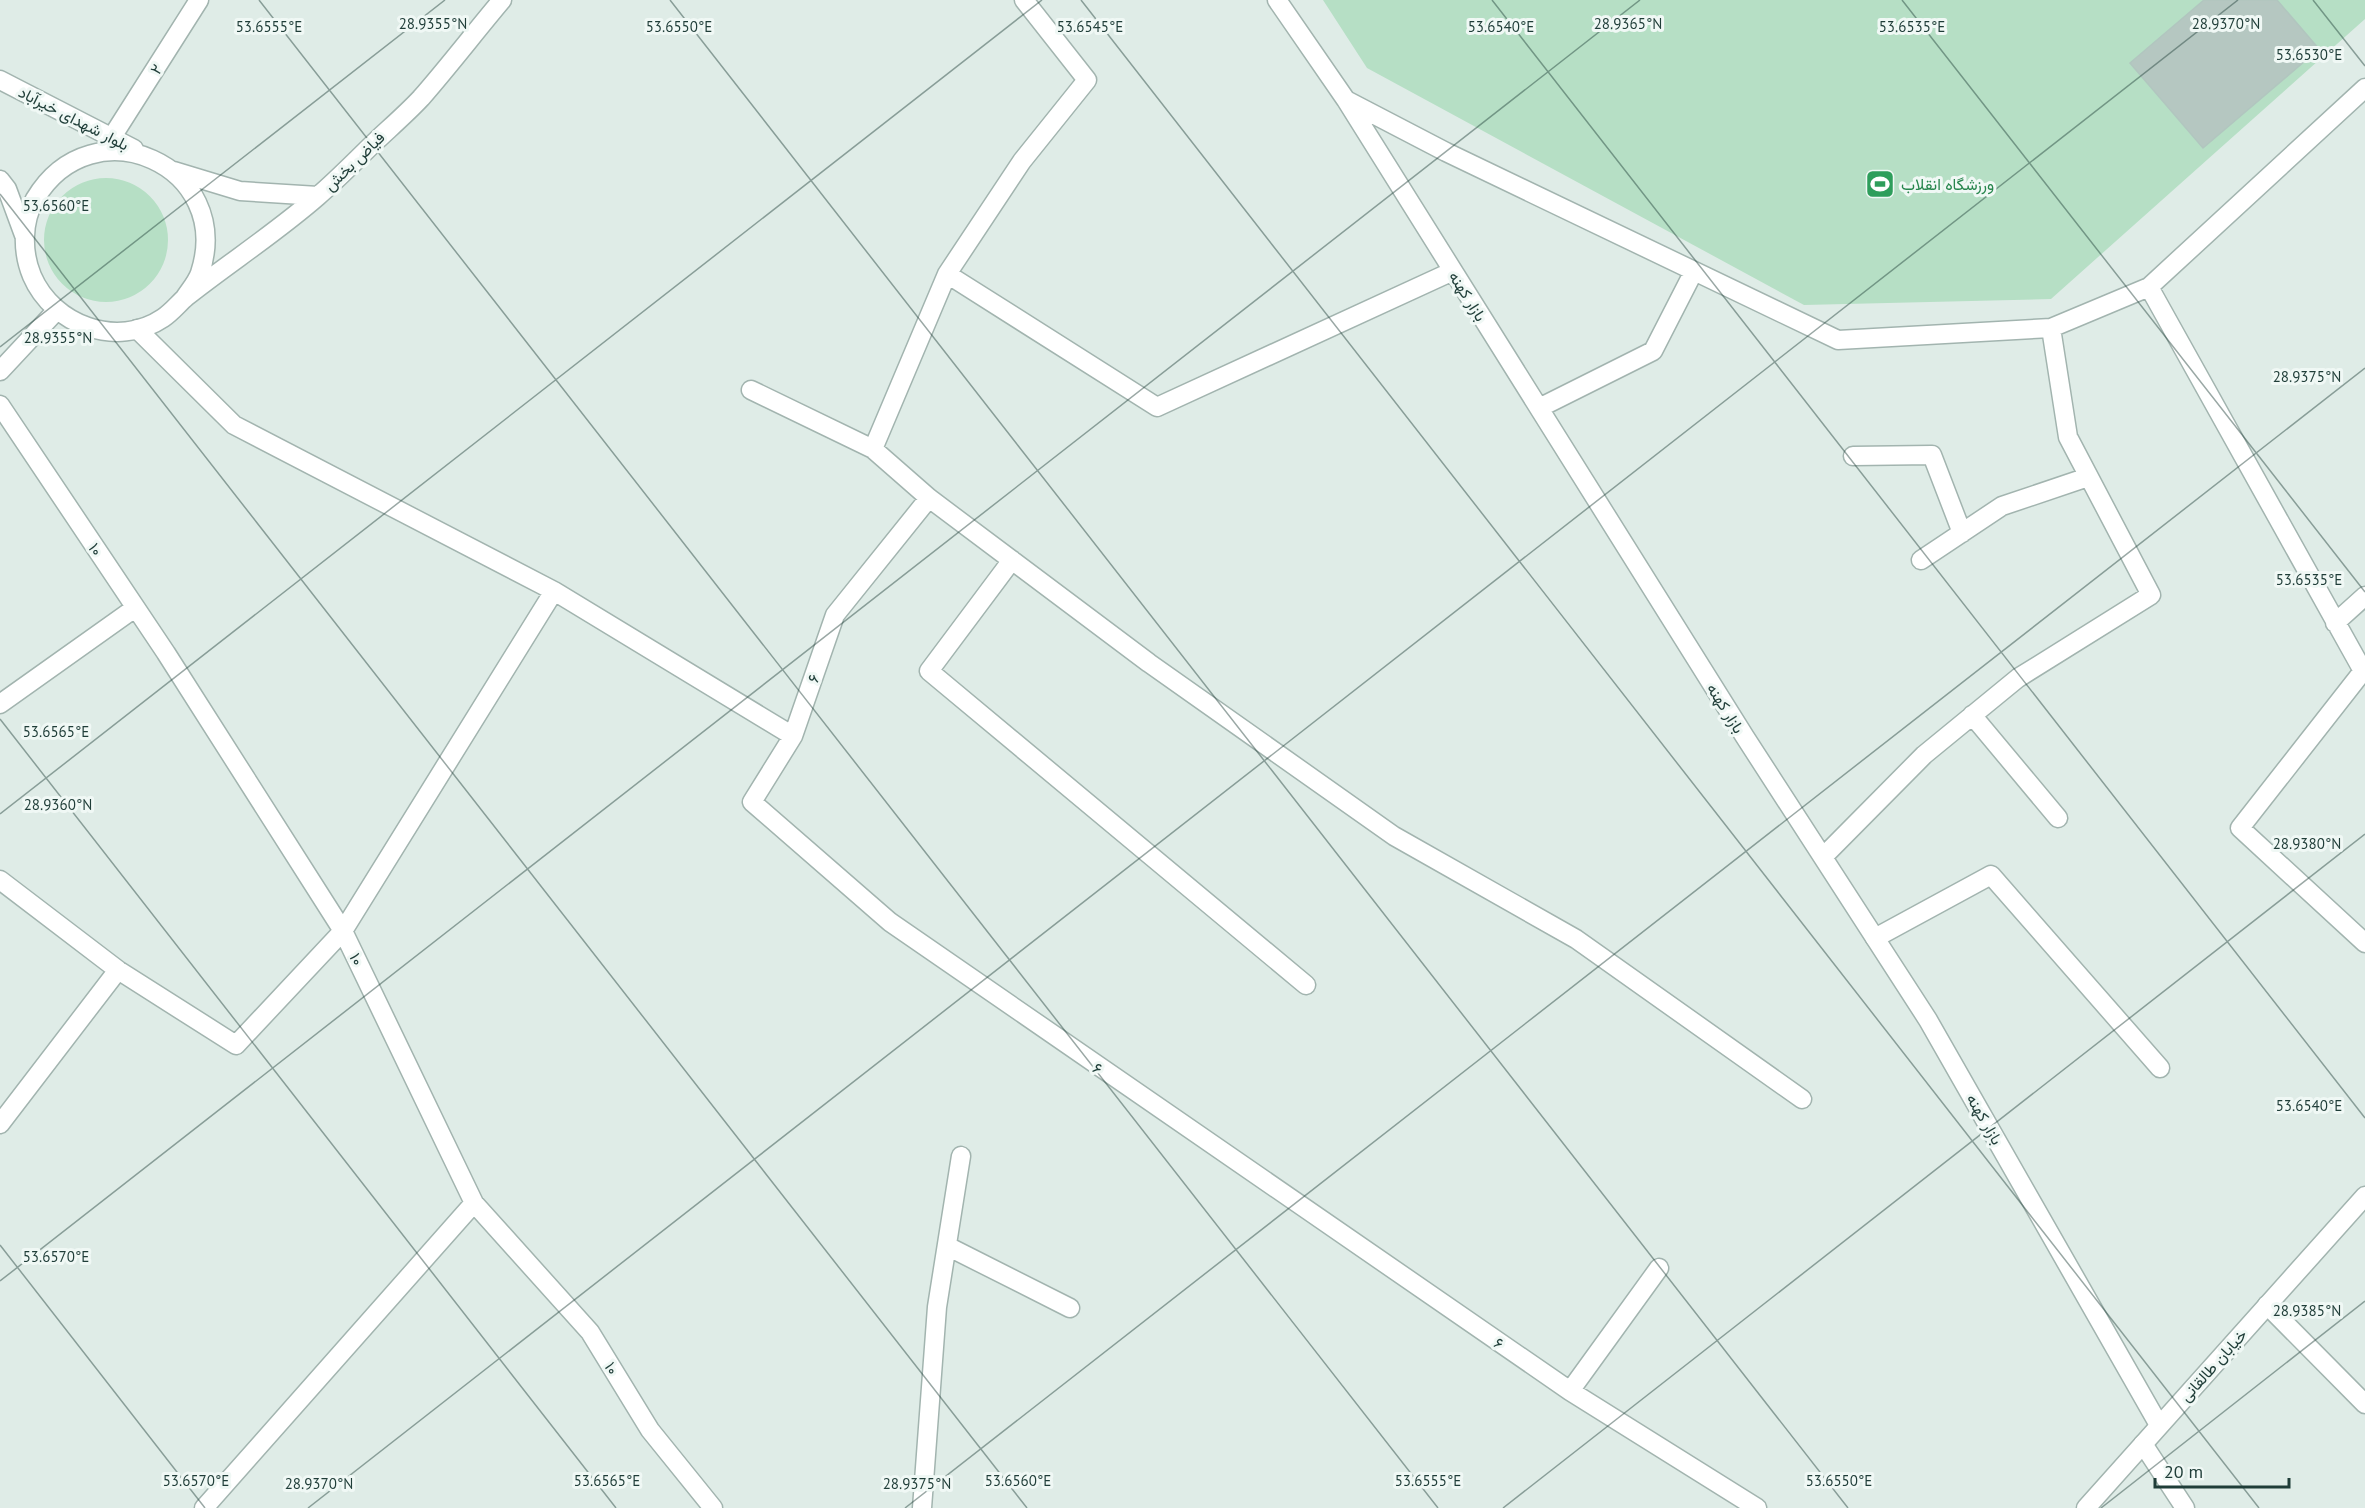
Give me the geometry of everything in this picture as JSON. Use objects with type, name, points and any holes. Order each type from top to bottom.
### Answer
[{"type":"street","name":"۲","points":[[108,145],[199,0]]},
{"type":"street","name":"فیاض بخش","points":[[184,299],[318,196],[420,99],[502,0]]},
{"type":"street","points":[[873,449],[946,274],[1022,161],[1087,80],[1024,0]]},
{"type":"street","name":"بازار کهنه","points":[[1277,0],[1346,100],[1745,737],[1928,1020],[2159,1425]]},
{"type":"street","name":"بلوار شهدای خیرآباد","points":[[0,80],[108,145]]},
{"type":"street","points":[[1346,100],[1446,152],[1838,340],[2050,328],[2149,287],[2365,88]]},
{"type":"street","points":[[174,171],[192,193],[203,219],[206,247],[199,275],[184,299],[163,318],[137,329],[109,332],[81,326],[56,311],[38,289],[26,263],[24,235],[30,207],[45,183],[66,164],[108,145],[149,156],[174,171],[240,191],[318,196]]},
{"type":"street","points":[[0,180],[7,189],[24,235]]},
{"type":"street","points":[[946,274],[1157,407],[1453,271]]},
{"type":"street","points":[[1539,408],[1653,351],[1694,271]]},
{"type":"street","points":[[2149,287],[2363,671],[2240,828],[2365,943]]},
{"type":"street","points":[[0,371],[56,311]]},
{"type":"street","points":[[1822,857],[1924,755],[2018,678],[2151,595],[2068,437],[2050,328]]},
{"type":"street","points":[[137,329],[234,424],[554,591],[793,736]]},
{"type":"street","points":[[751,390],[873,449],[929,498],[1149,663],[1394,836],[1576,939],[1802,1099]]},
{"type":"street","name":"۱۰","points":[[0,405],[135,608],[343,931],[474,1203],[590,1332],[650,1430],[713,1508]]},
{"type":"street","points":[[1853,456],[1932,455],[1962,533]]},
{"type":"street","points":[[1921,560],[2002,506],[2088,477]]},
{"type":"street","name":"۶","points":[[929,498],[835,615],[793,736],[752,802],[890,922],[1570,1391],[1757,1508]]},
{"type":"street","points":[[1012,560],[929,671],[1306,985]]},
{"type":"street","points":[[0,880],[118,970],[236,1045],[343,931],[554,591]]},
{"type":"street","points":[[2335,623],[2365,596]]},
{"type":"street","points":[[0,704],[135,608]]},
{"type":"street","points":[[1972,715],[2058,818]]},
{"type":"street","points":[[1875,938],[1991,874],[2160,1068]]},
{"type":"street","points":[[0,1124],[118,970]]},
{"type":"street","points":[[922,1508],[937,1307],[961,1156]]},
{"type":"street","name":"خیابان طالقانی","points":[[2086,1508],[2365,1196]]},
{"type":"street","points":[[204,1508],[474,1203]]},
{"type":"street","points":[[947,1246],[1070,1308]]},
{"type":"street","points":[[1570,1391],[1659,1268]]},
{"type":"street","points":[[2267,1305],[2365,1404]]},
{"type":"street","points":[[2143,1444],[2185,1508]]},
{"type":"green space","name":"ورزشگاه انقلاب","points":[[1323,0],[2365,0],[2365,19],[2051,299],[1804,305],[1367,68]]},
{"type":"green space","points":[[106,178],[130,183],[150,196],[163,216],[168,240],[163,264],[150,284],[130,297],[106,302],[82,297],[62,284],[49,264],[44,240],[49,216],[62,196],[82,183]]},
{"type":"building","points":[[2204,0],[2277,0],[2319,49],[2203,148],[2130,63]]},
{"type":"place","name":"ورزشگاه انقلاب","points":[[1880,184]]}]
